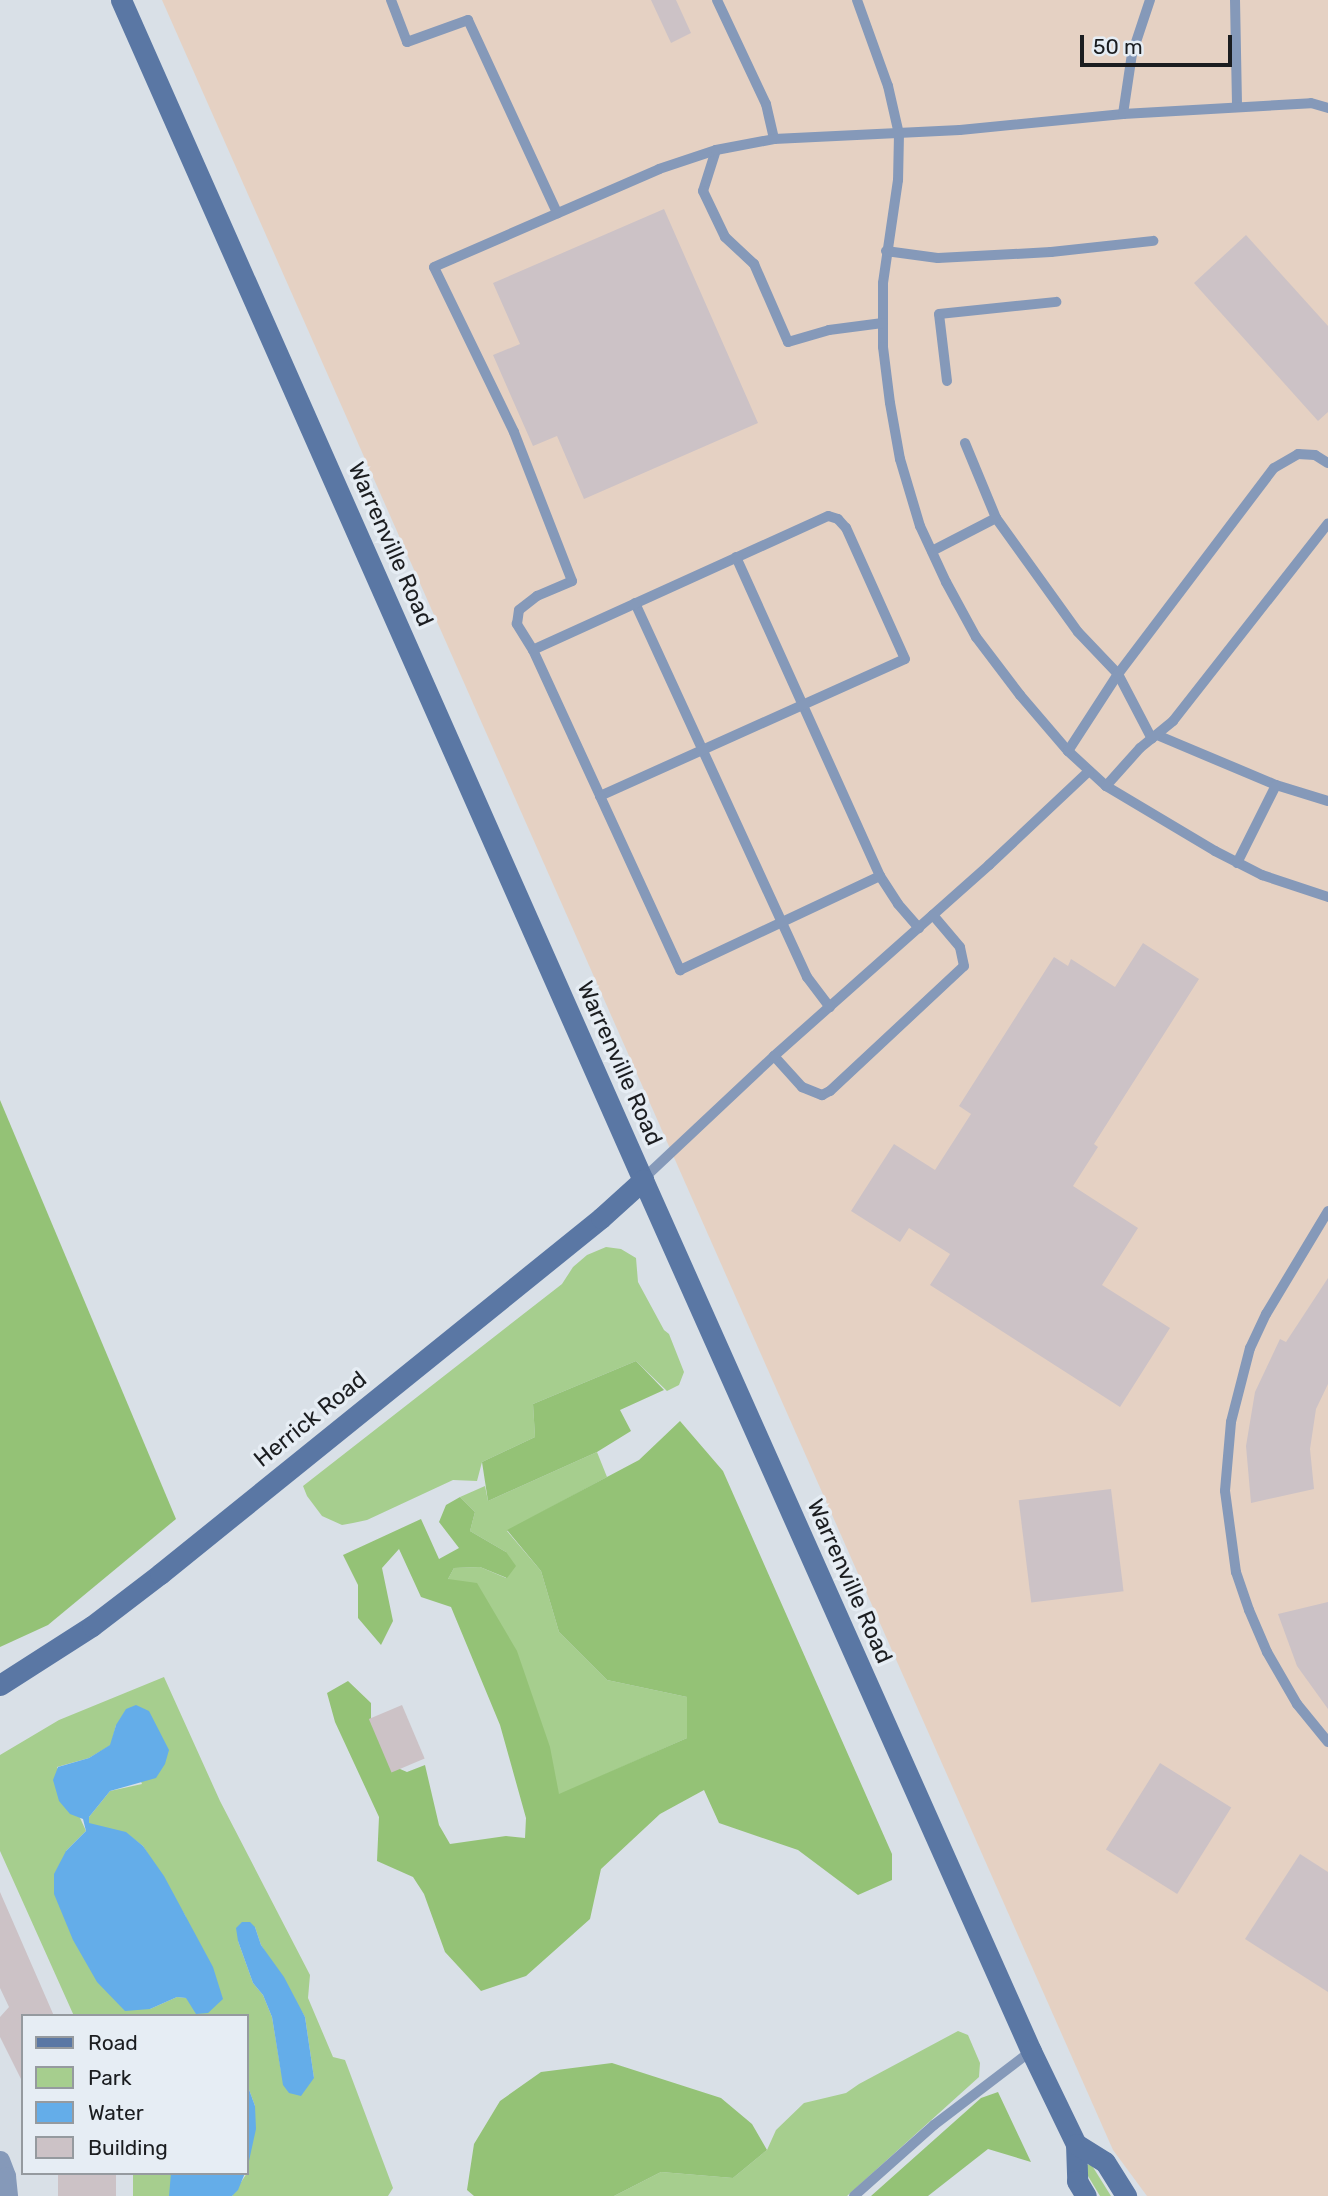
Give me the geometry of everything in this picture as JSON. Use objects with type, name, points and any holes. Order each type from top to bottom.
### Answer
[{"type":"main road","name":"Warrenville Road","points":[[121,0],[643,1180],[1031,2051],[1076,2144],[1077,2181],[1086,2196]]},
{"type":"main road","name":"Herrick Road","points":[[0,1685],[92,1626],[160,1574],[601,1218],[643,1180]]},
{"type":"main road","points":[[1076,2144],[1105,2162],[1126,2196]]},
{"type":"street","points":[[0,2160],[6,2176],[8,2196]]},
{"type":"lane","points":[[391,0],[407,42],[468,20],[557,213]]},
{"type":"lane","points":[[717,0],[766,104],[774,139]]},
{"type":"lane","points":[[856,0],[888,86],[899,134],[898,180],[886,251],[883,323],[887,375],[900,459],[920,526],[976,637],[1020,695],[1068,751],[1106,786],[1237,863],[1262,875],[1328,897]]},
{"type":"lane","points":[[1124,114],[1132,54],[1150,0]]},
{"type":"lane","points":[[1235,0],[1237,107]]},
{"type":"lane","points":[[880,876],[680,970],[533,650],[517,624],[519,610],[537,596],[572,581],[514,432],[434,267],[659,169],[716,150],[774,139],[899,134],[1237,107],[1311,103],[1328,108]]},
{"type":"lane","points":[[716,150],[703,191],[724,237],[754,264],[788,342],[829,330],[883,323]]},
{"type":"lane","points":[[886,251],[938,258],[1051,252],[1153,240]]},
{"type":"lane","points":[[947,381],[939,314],[1056,302]]},
{"type":"lane","points":[[965,443],[996,518],[1078,632],[1118,674],[1154,737],[1276,785],[1328,801]]},
{"type":"lane","points":[[1068,751],[1118,674],[1274,468],[1298,454],[1315,455],[1328,463]]},
{"type":"lane","points":[[533,650],[828,516],[838,519],[852,540],[905,659],[600,796]]},
{"type":"lane","points":[[932,551],[996,518]]},
{"type":"lane","points":[[1106,786],[1173,721],[1328,523]]},
{"type":"lane","points":[[736,557],[880,876],[898,904],[919,928]]},
{"type":"lane","points":[[635,603],[807,976],[830,1007]]},
{"type":"lane","points":[[643,1180],[774,1056],[1090,771]]},
{"type":"lane","points":[[1237,863],[1276,785]]},
{"type":"lane","points":[[774,1056],[802,1087],[822,1095],[830,1091],[964,966],[960,947],[933,915]]},
{"type":"lane","points":[[1328,1211],[1266,1314],[1250,1348],[1231,1422],[1225,1491],[1236,1572],[1249,1610],[1267,1652],[1297,1704],[1328,1742]]},
{"type":"lane","points":[[854,2196],[934,2125],[1031,2051]]},
{"type":"shaded area","points":[[162,0],[1328,0],[1328,2196],[1147,2196],[1113,2150]]},
{"type":"green space","points":[[0,1100],[176,1519],[48,1625],[0,1647]]},
{"type":"green space","points":[[606,1247],[621,1249],[636,1258],[638,1282],[664,1330],[669,1334],[684,1372],[679,1385],[667,1391],[636,1361],[533,1404],[535,1437],[482,1462],[477,1481],[453,1480],[367,1520],[342,1525],[322,1516],[303,1486],[562,1284],[573,1267],[587,1255]]},
{"type":"green space","points":[[636,1361],[664,1390],[620,1410],[631,1431],[597,1452],[488,1501],[482,1462],[535,1437],[533,1404]]},
{"type":"green space","points":[[680,1421],[723,1471],[892,1854],[892,1880],[858,1895],[798,1850],[719,1823],[704,1790],[660,1814],[601,1869],[590,1919],[526,1976],[481,1991],[445,1952],[424,1894],[413,1877],[377,1861],[379,1817],[335,1722],[327,1693],[348,1681],[371,1703],[371,1723],[393,1766],[407,1772],[425,1765],[439,1825],[450,1844],[506,1836],[525,1838],[526,1818],[500,1725],[451,1607],[421,1597],[399,1549],[382,1568],[393,1621],[381,1645],[358,1618],[358,1585],[343,1555],[421,1519],[439,1559],[459,1548],[439,1522],[446,1505],[460,1497],[475,1512],[470,1531],[506,1552],[516,1566],[507,1578],[480,1567],[454,1568],[448,1579],[477,1583],[517,1651],[550,1747],[559,1794],[687,1738],[687,1697],[607,1680],[559,1632],[541,1571],[507,1530],[639,1460]]},
{"type":"green space","points":[[597,1452],[607,1477],[507,1531],[541,1571],[559,1632],[607,1680],[687,1697],[687,1738],[559,1795],[448,1579],[454,1568],[480,1567],[506,1578],[506,1552],[470,1531],[475,1512],[460,1497],[485,1486],[488,1501]]},
{"type":"green space","points":[[164,1677],[220,1801],[310,1975],[308,1998],[333,2057],[345,2060],[393,2188],[388,2196],[232,2196],[248,2175],[255,2106],[248,2087],[248,2014],[73,2014],[0,1851],[0,1755],[59,1720]],"holes":[[[116,1725],[142,1784],[110,1791],[89,1817],[89,1824],[126,1833],[143,1846],[186,1917],[186,1998],[177,1997],[150,2009],[66,1851],[86,1831],[57,1767],[89,1758],[111,1745]],[[255,1927],[261,1945],[305,2017],[314,2078],[281,2071],[272,2017],[263,1995],[253,1983],[238,1941]]]},
{"type":"green space","points":[[958,2031],[968,2035],[980,2063],[979,2077],[847,2196],[614,2196],[661,2172],[733,2178],[767,2150],[776,2130],[804,2103],[846,2093]]},
{"type":"green space","points":[[612,2063],[721,2098],[752,2124],[767,2150],[733,2178],[661,2172],[614,2196],[474,2196],[467,2190],[474,2144],[500,2101],[541,2072]]},
{"type":"green space","points":[[998,2092],[1031,2162],[988,2149],[928,2196],[871,2196],[981,2098]]},
{"type":"green space","points":[[1091,2164],[1111,2196],[1100,2196],[1082,2166]]},
{"type":"green space","points":[[133,2175],[171,2175],[171,2196],[133,2196]]},
{"type":"water","points":[[136,1705],[149,1711],[169,1750],[165,1764],[156,1778],[110,1791],[89,1817],[89,1823],[126,1832],[143,1846],[164,1876],[213,1967],[223,1999],[208,2013],[196,2014],[186,1998],[177,1997],[150,2009],[125,2011],[97,1982],[73,1940],[54,1894],[54,1874],[66,1851],[86,1831],[83,1819],[70,1814],[59,1801],[53,1780],[58,1767],[89,1758],[110,1745],[116,1725],[126,1709]]},
{"type":"water","points":[[242,1922],[250,1922],[255,1927],[261,1945],[284,1977],[305,2017],[314,2078],[301,2096],[289,2093],[283,2085],[272,2017],[263,1995],[253,1983],[238,1941],[236,1928]]},
{"type":"water","points":[[248,2087],[255,2106],[256,2129],[248,2165]]},
{"type":"water","points":[[171,2175],[244,2175],[238,2190],[232,2196],[169,2196]]},
{"type":"building","points":[[651,0],[676,0],[691,33],[671,43]]},
{"type":"building","points":[[664,209],[758,423],[584,499],[557,436],[533,446],[493,355],[520,344],[493,283]]},
{"type":"building","points":[[1246,235],[1328,326],[1328,412],[1318,421],[1194,283]]},
{"type":"building","points":[[1143,943],[1199,979],[1094,1144],[1098,1147],[1073,1186],[1138,1228],[1102,1285],[1170,1328],[1120,1407],[930,1285],[950,1254],[909,1228],[900,1242],[851,1211],[894,1144],[935,1170],[971,1114],[959,1106],[1054,957],[1068,966],[1071,959],[1115,987]]},
{"type":"building","points":[[1328,1278],[1328,1384],[1316,1409],[1310,1449],[1314,1489],[1251,1503],[1246,1446],[1255,1392],[1280,1339],[1286,1342]]},
{"type":"building","points":[[1111,1489],[1124,1591],[1031,1603],[1019,1500]]},
{"type":"building","points":[[1328,1602],[1328,1709],[1297,1666],[1278,1614]]},
{"type":"building","points":[[402,1705],[425,1758],[392,1772],[369,1719]]},
{"type":"building","points":[[1160,1763],[1231,1808],[1177,1894],[1106,1850]]},
{"type":"building","points":[[1300,1854],[1328,1872],[1328,1992],[1245,1939]]},
{"type":"building","points":[[0,1892],[53,2014],[21,2014],[21,2079],[0,2037],[0,2017],[9,2007],[0,1988]]},
{"type":"building","points":[[58,2175],[116,2175],[116,2196],[58,2196]]}]
